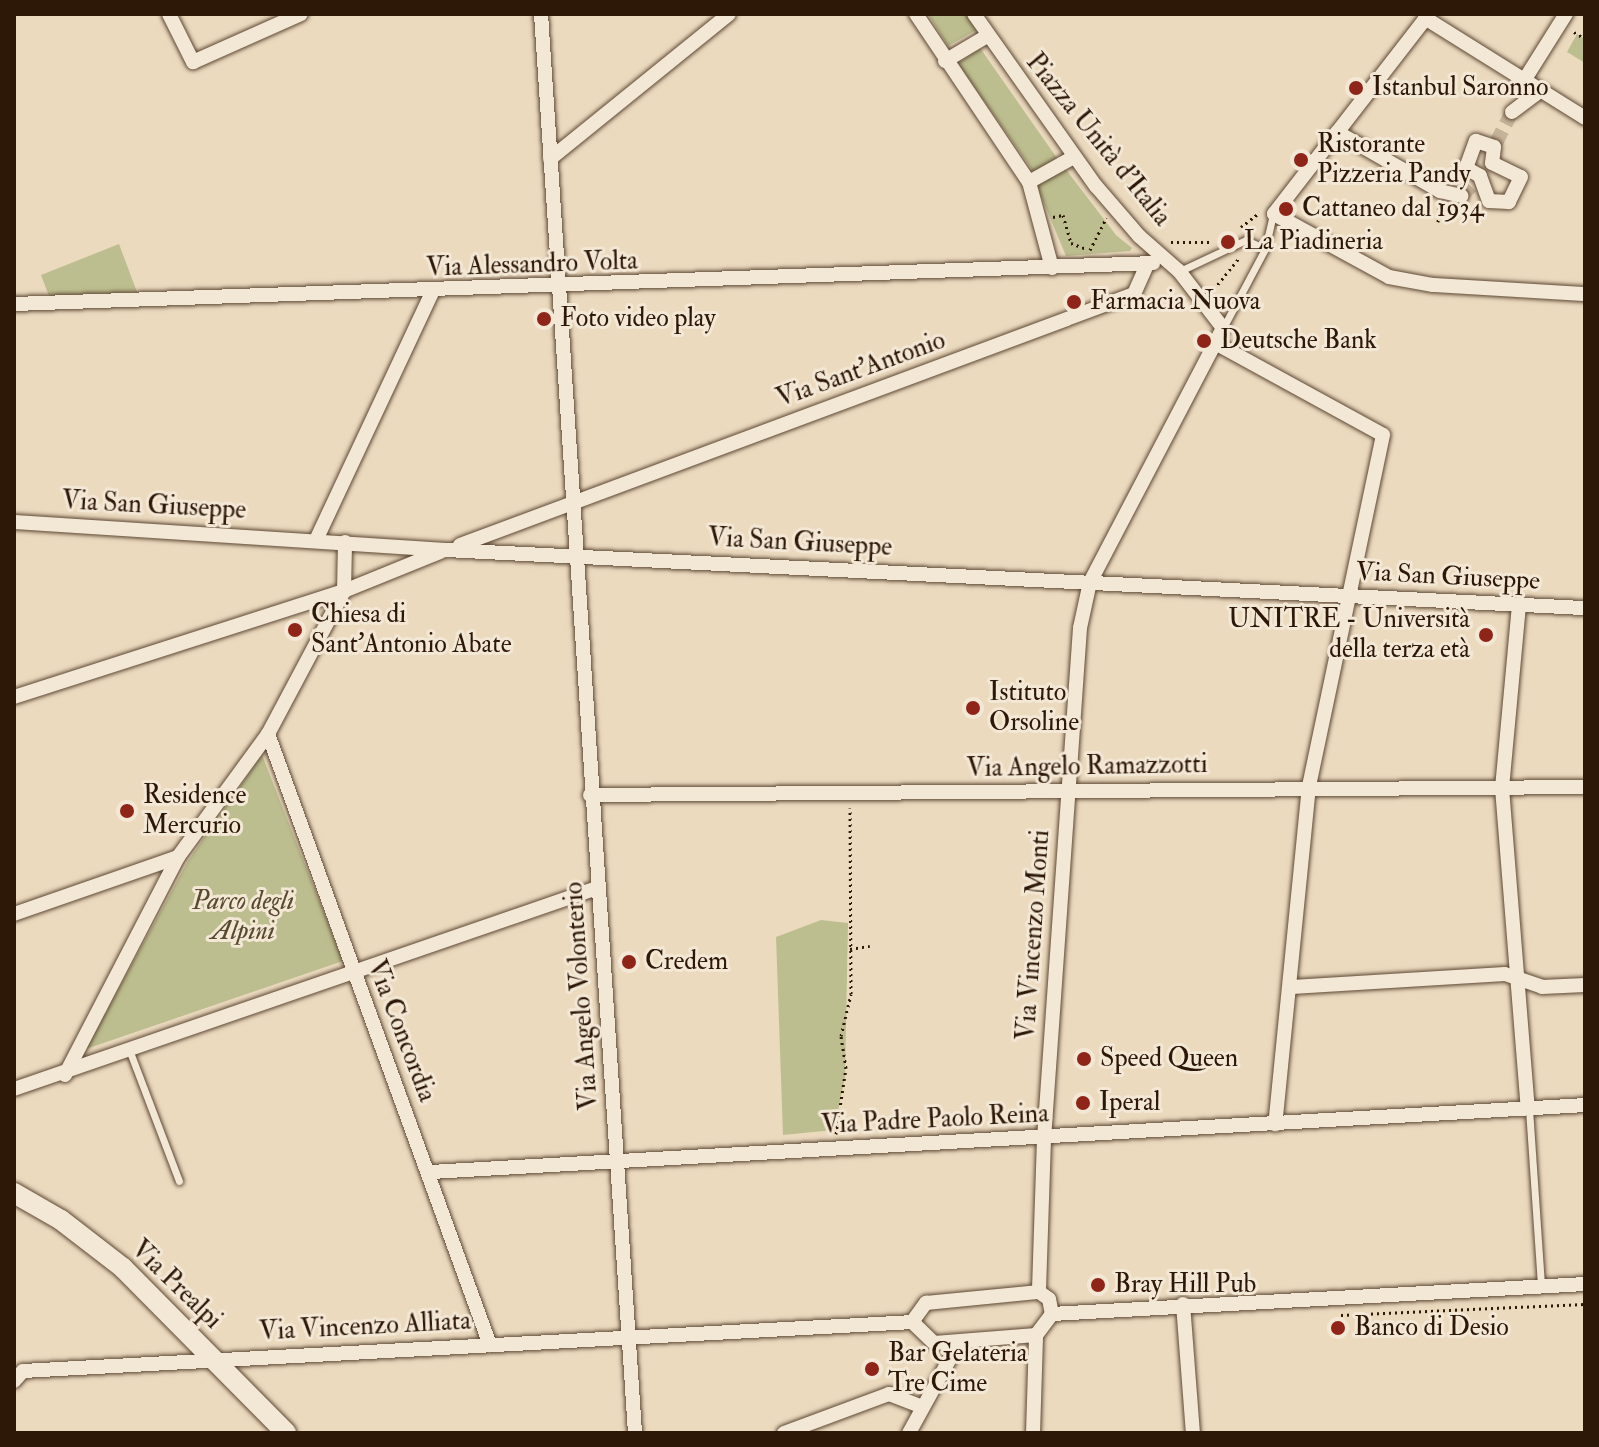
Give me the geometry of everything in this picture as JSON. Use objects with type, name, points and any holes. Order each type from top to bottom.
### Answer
[{"type":"street","points":[[169,14],[193,62],[301,14]]},
{"type":"street","name":"Via Angelo Volonterio","points":[[541,14],[575,502],[590,795],[635,1433]]},
{"type":"street","points":[[550,159],[729,14]]},
{"type":"street","points":[[916,14],[1029,182],[1052,268]]},
{"type":"street","name":"Piazza Unità d'Italia","points":[[974,14],[1115,210],[1165,259],[1147,265],[1052,268]]},
{"type":"street","points":[[1525,79],[1566,14]]},
{"type":"street","points":[[1585,118],[1427,16],[1337,132],[1268,212],[1389,277],[1433,285],[1585,294]]},
{"type":"street","points":[[945,61],[987,36]]},
{"type":"street","points":[[1512,112],[1540,91]]},
{"type":"street","points":[[1337,132],[1440,191],[1461,196]]},
{"type":"street","points":[[1476,141],[1495,145],[1492,163],[1521,177],[1509,202],[1489,201],[1479,178],[1466,168],[1476,141]]},
{"type":"street","points":[[1029,182],[1074,157]]},
{"type":"street","points":[[1165,259],[1179,271],[1223,328]]},
{"type":"street","name":"Via Sant'Antonio","points":[[14,697],[344,591],[446,550],[1134,294],[1147,265]]},
{"type":"street","name":"Via Alessandro Volta","points":[[14,304],[559,289],[1052,268]]},
{"type":"street","points":[[317,538],[432,292]]},
{"type":"street","name":"Via Vincenzo Monti","points":[[1039,1292],[1044,1139],[1080,628],[1090,582],[1223,328]]},
{"type":"street","points":[[1217,344],[1383,435],[1309,786],[1292,987],[1275,1124]]},
{"type":"street","name":"Via San Giuseppe","points":[[14,522],[317,538],[446,550],[1585,608]]},
{"type":"street","points":[[65,1075],[178,857],[268,734],[344,591],[345,542]]},
{"type":"street","points":[[1519,605],[1502,788],[1528,1108]]},
{"type":"street","name":"Via Concordia","points":[[268,734],[353,973],[431,1172],[490,1345]]},
{"type":"street","name":"Via Angelo Ramazzotti","points":[[590,795],[1068,793],[1309,786],[1585,787]]},
{"type":"street","points":[[14,914],[178,857]]},
{"type":"street","points":[[14,1089],[65,1075],[597,888]]},
{"type":"street","points":[[1292,987],[1517,976],[1542,987],[1585,985]]},
{"type":"street","name":"Via Padre Paolo Reina","points":[[431,1172],[1044,1139],[1585,1105]]},
{"type":"street","name":"Via Prealpi","points":[[14,1193],[61,1220],[123,1268],[286,1433]]},
{"type":"street","points":[[1033,1433],[1036,1335],[1052,1314],[1183,1304],[1585,1284]]},
{"type":"street","points":[[1036,1335],[958,1344],[934,1343],[912,1322],[926,1303],[1039,1292],[1049,1299],[1052,1314]]},
{"type":"street","points":[[1183,1304],[1193,1433]]},
{"type":"street","name":"Via Vincenzo Alliata","points":[[14,1381],[23,1371],[912,1322]]},
{"type":"street","points":[[909,1433],[921,1406],[958,1344]]},
{"type":"street","points":[[784,1433],[889,1394],[921,1406]]},
{"type":"lane","points":[[1223,328],[1265,249],[1268,212]]},
{"type":"lane","points":[[1179,271],[1246,240],[1265,249]]},
{"type":"lane","points":[[130,1052],[179,1181]]},
{"type":"lane","points":[[1528,1108],[1541,1286]]},
{"type":"path","points":[[1090,250],[1103,221],[1115,210]]},
{"type":"path","points":[[1238,229],[1268,212]]},
{"type":"path","points":[[1041,220],[1063,215],[1071,243],[1105,257],[1106,267]]},
{"type":"path","points":[[1171,242],[1212,242]]},
{"type":"path","points":[[833,1149],[846,1068],[841,1036],[851,994],[849,795]]},
{"type":"path","points":[[850,949],[870,946]]},
{"type":"green space","points":[[928,14],[969,14],[978,29],[948,46]]},
{"type":"green space","points":[[1577,34],[1585,39],[1585,63],[1567,52]]},
{"type":"green space","points":[[980,48],[1058,159],[1036,175],[958,63]]},
{"type":"green space","points":[[1064,167],[1116,235],[1132,248],[1130,251],[1066,256],[1036,184]]},
{"type":"green space","points":[[119,244],[137,292],[49,296],[41,275]]},
{"type":"green space","name":"Parco degli Alpini","points":[[262,755],[343,961],[86,1049],[188,861]]},
{"type":"green space","points":[[821,920],[848,923],[845,1077],[834,1130],[783,1135],[776,937]]},
{"type":"tunnel","points":[[1496,143],[1512,112]]},
{"type":"tunnel","points":[[1461,196],[1477,181]]},
{"type":"place","name":"Istanbul Saronno","points":[[1356,88]]},
{"type":"place","name":"Ristorante Pizzeria Pandy","points":[[1301,160]]},
{"type":"place","name":"Cattaneo dal 1934","points":[[1286,209]]},
{"type":"place","name":"La Piadineria","points":[[1228,242]]},
{"type":"place","name":"Farmacia Nuova","points":[[1074,302]]},
{"type":"place","name":"Foto video play","points":[[544,319]]},
{"type":"place","name":"Deutsche Bank","points":[[1204,341]]},
{"type":"place","name":"Chiesa di Sant'Antonio Abate","points":[[295,630]]},
{"type":"place","name":"UNITRE - Università della terza età","points":[[1486,635]]},
{"type":"place","name":"Istituto Orsoline","points":[[973,708]]},
{"type":"place","name":"Residence Mercurio","points":[[127,811]]},
{"type":"place","name":"Credem","points":[[629,962]]},
{"type":"place","name":"Speed Queen","points":[[1084,1059]]},
{"type":"place","name":"Iperal","points":[[1083,1103]]},
{"type":"place","name":"Bray Hill Pub","points":[[1098,1285]]},
{"type":"place","name":"Banco di Desio","points":[[1338,1328]]},
{"type":"place","name":"Bar Gelateria Tre Cime","points":[[872,1369]]}]
